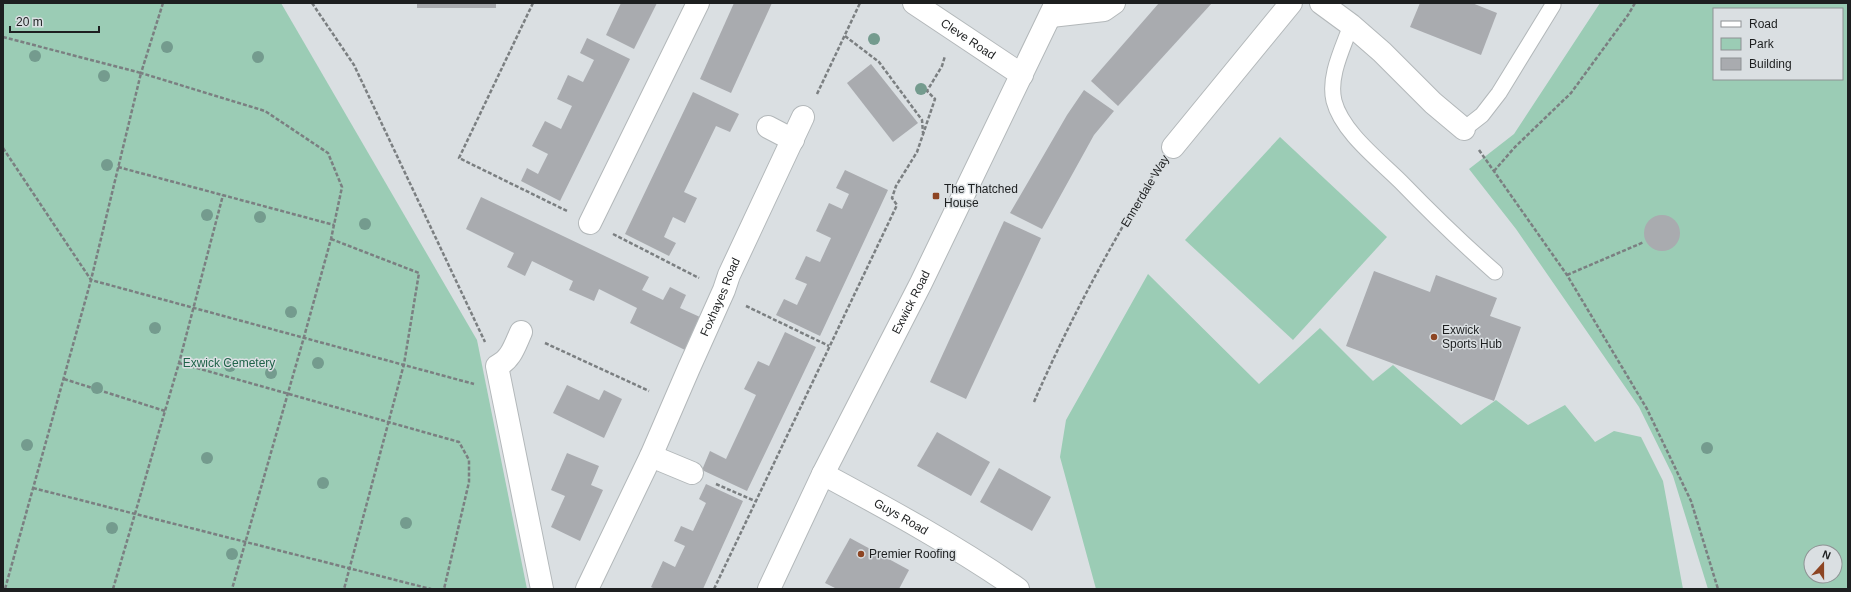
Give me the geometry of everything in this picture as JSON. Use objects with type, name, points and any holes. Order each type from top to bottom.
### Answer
[{"type":"street","points":[[590,223],[698,3]]},
{"type":"street","name":"Cleve Road","points":[[914,3],[1022,75]]},
{"type":"street","name":"Exwick Road","points":[[769,589],[823,474],[924,276],[1022,75],[1052,8],[1104,10],[1114,3]]},
{"type":"street","name":"Ennerdale Way","points":[[1173,147],[1291,3]]},
{"type":"street","points":[[1321,3],[1351,25],[1382,52],[1433,103],[1464,128]]},
{"type":"street","name":"Foxhayes Road","points":[[587,589],[651,456],[724,290],[729,275],[803,117]]},
{"type":"street","points":[[768,128],[793,140]]},
{"type":"street","points":[[521,332],[509,358],[503,364],[497,366],[542,589]]},
{"type":"street","points":[[651,456],[692,473]]},
{"type":"street","name":"Guys Road","points":[[823,474],[905,518],[987,567],[1018,589]]},
{"type":"lane","points":[[1464,128],[1482,115],[1499,93],[1553,5]]},
{"type":"lane","points":[[1351,25],[1334,71],[1334,100],[1340,117],[1363,144],[1460,242],[1495,272]]},
{"type":"path","points":[[5,589],[91,280],[141,74],[163,3]]},
{"type":"path","points":[[312,3],[354,65],[497,366]]},
{"type":"path","points":[[533,3],[459,158],[724,290],[743,305],[829,346]]},
{"type":"path","points":[[803,117],[812,104],[846,36],[860,3]]},
{"type":"path","points":[[1635,3],[1628,15],[1571,93],[1515,147],[1494,171],[1539,238],[1567,275],[1647,410],[1692,501],[1718,589]]},
{"type":"path","points":[[846,36],[879,62],[922,120],[923,135]]},
{"type":"path","points":[[3,37],[141,74],[264,111],[328,153],[342,187],[331,239],[244,542],[232,589]]},
{"type":"path","points":[[714,589],[897,205],[892,198],[896,186],[917,152],[935,99],[927,91],[942,66]]},
{"type":"path","name":"Ennerdale Way","points":[[1034,402],[1053,357],[1100,266],[1157,169],[1173,147]]},
{"type":"path","points":[[3,148],[91,280],[503,392]]},
{"type":"path","points":[[118,167],[334,225]]},
{"type":"path","points":[[112,589],[179,363],[223,195]]},
{"type":"path","points":[[331,239],[419,273],[404,364],[344,589]]},
{"type":"path","points":[[1567,275],[1644,242]]},
{"type":"path","points":[[521,332],[673,403]]},
{"type":"path","points":[[179,363],[459,442],[469,460],[469,482],[444,589]]},
{"type":"path","points":[[64,379],[165,410]]},
{"type":"path","points":[[692,473],[755,501]]},
{"type":"path","points":[[33,488],[134,515],[350,567],[431,589]]},
{"type":"green space","name":"Exwick Cemetery","points":[[3,3],[281,3],[477,340],[527,589],[3,589]]},
{"type":"green space","points":[[1600,3],[1848,3],[1848,589],[1708,589],[1673,476],[1639,407],[1516,229],[1469,169],[1514,134]]},
{"type":"green space","points":[[1280,137],[1387,237],[1293,340],[1185,240]]},
{"type":"green space","points":[[1148,274],[1259,384],[1320,328],[1373,381],[1393,365],[1461,425],[1496,400],[1528,425],[1565,405],[1595,442],[1614,431],[1641,437],[1663,481],[1683,589],[1096,589],[1060,457],[1066,420]]},
{"type":"building","points":[[417,3],[496,3],[496,8],[417,8]]},
{"type":"building","points":[[621,3],[657,3],[634,49],[606,35]]},
{"type":"building","points":[[734,3],[772,3],[731,93],[700,79]]},
{"type":"building","points":[[1159,3],[1212,3],[1118,106],[1091,81]]},
{"type":"building","points":[[1420,3],[1472,3],[1497,13],[1481,55],[1410,27]]},
{"type":"building","points":[[587,38],[630,59],[560,201],[521,181],[527,168],[538,174],[548,154],[532,146],[545,121],[561,129],[572,106],[557,99],[568,75],[583,82],[594,60],[580,53]]},
{"type":"building","points":[[871,64],[918,123],[893,142],[847,83]]},
{"type":"building","points":[[1084,90],[1114,111],[1094,135],[1042,229],[1010,213],[1067,115]]},
{"type":"building","points":[[693,92],[739,114],[730,132],[716,126],[684,192],[697,198],[685,223],[673,217],[664,237],[676,243],[669,256],[625,234]]},
{"type":"building","points":[[845,170],[888,190],[820,336],[776,315],[784,299],[797,305],[807,284],[795,279],[806,256],[820,262],[831,238],[816,231],[829,203],[842,209],[849,194],[836,188]]},
{"type":"building","points":[[481,197],[649,277],[642,290],[663,300],[670,287],[686,295],[680,308],[700,317],[685,350],[630,323],[637,308],[599,289],[594,301],[569,290],[573,281],[532,261],[525,276],[507,267],[514,253],[466,229]]},
{"type":"building","points":[[1666,215],[1675,220],[1679,226],[1679,240],[1675,246],[1666,251],[1658,251],[1649,246],[1645,240],[1644,229],[1649,220],[1655,216]]},
{"type":"building","points":[[1004,221],[1041,238],[966,399],[930,382]]},
{"type":"building","name":"Exwick Sports Hub","points":[[1374,271],[1430,292],[1436,275],[1497,298],[1490,316],[1521,327],[1494,401],[1346,346]]},
{"type":"building","points":[[785,332],[816,347],[747,491],[702,470],[710,451],[726,459],[756,395],[744,389],[758,361],[769,366]]},
{"type":"building","points":[[567,385],[599,400],[604,390],[622,399],[604,438],[553,413]]},
{"type":"building","points":[[937,432],[990,462],[971,496],[917,466]]},
{"type":"building","points":[[567,453],[599,466],[591,485],[603,490],[580,541],[551,527],[565,496],[551,490]]},
{"type":"building","points":[[999,468],[1051,497],[1032,531],[980,502]]},
{"type":"building","points":[[706,484],[743,501],[703,589],[655,589],[651,587],[663,561],[675,567],[685,546],[674,541],[681,526],[693,531],[706,503],[699,499]]},
{"type":"building","name":"Premier Roofing","points":[[850,538],[909,570],[899,589],[837,589],[825,583]]},
{"type":"place","name":"The Thatched House","points":[[936,196]]},
{"type":"place","name":"Exwick Sports Hub","points":[[1434,337]]},
{"type":"place","name":"Premier Roofing","points":[[861,554]]}]
